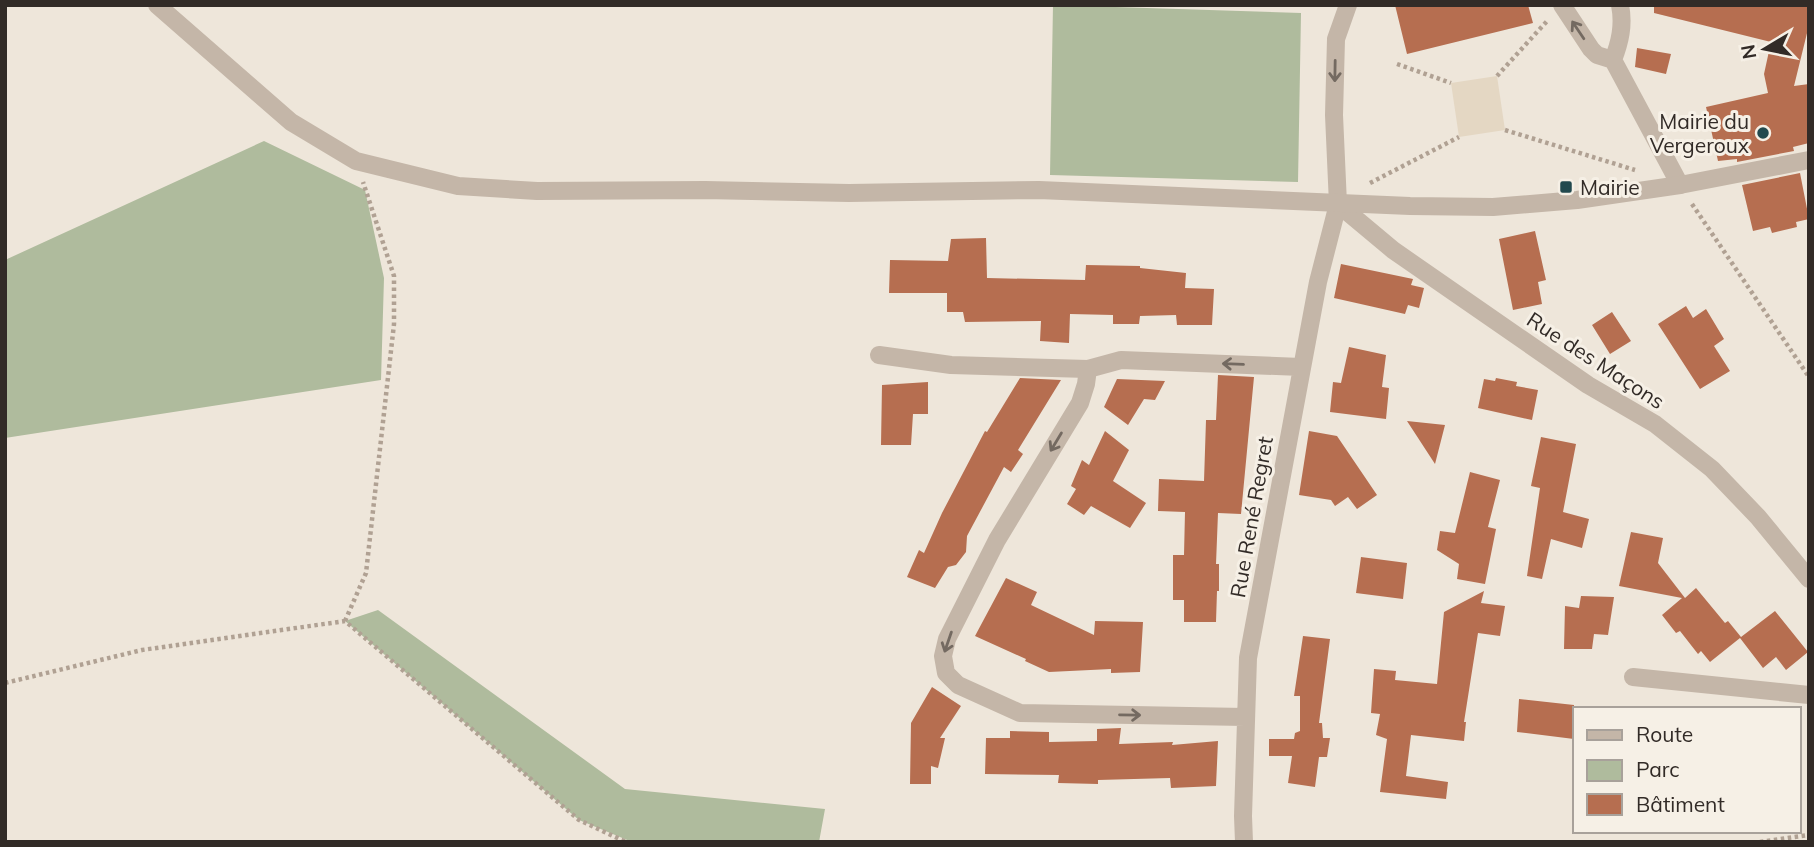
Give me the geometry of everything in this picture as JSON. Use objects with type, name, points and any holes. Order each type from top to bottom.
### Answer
[{"type":"street","points":[[157,5],[291,122],[356,161],[458,186],[537,191],[1039,190],[1338,204],[1493,207],[1577,200],[1681,186],[1809,160]]},
{"type":"street","name":"Rue René Regret","points":[[1244,842],[1248,658],[1301,367],[1318,282],[1338,204],[1334,115],[1335,39],[1348,5]]},
{"type":"street","points":[[1613,60],[1620,42],[1623,17],[1620,5]]},
{"type":"street","points":[[1557,10],[1597,55],[1613,60],[1681,186]]},
{"type":"street","name":"Rue des Maçons","points":[[1338,204],[1393,250],[1578,378],[1655,425],[1713,469],[1758,517],[1809,579]]},
{"type":"street","points":[[879,355],[951,365],[1088,369],[1121,360],[1301,367]]},
{"type":"street","points":[[1088,369],[1080,403],[997,540],[947,639],[943,656],[946,673],[958,685],[1020,713],[1245,717]]},
{"type":"street","points":[[1633,677],[1809,695]]},
{"type":"path","points":[[1497,76],[1557,10]]},
{"type":"path","points":[[1397,64],[1451,83]]},
{"type":"path","points":[[1505,130],[1643,173]]},
{"type":"path","points":[[1363,187],[1459,137]]},
{"type":"path","points":[[345,621],[366,573],[394,324],[394,276],[356,161]]},
{"type":"path","points":[[1681,186],[1809,377]]},
{"type":"path","points":[[5,683],[142,650],[345,621],[579,820],[626,842]]},
{"type":"path","points":[[1760,842],[1809,835]]},
{"type":"green space","points":[[1053,5],[1301,13],[1298,182],[1050,175]]},
{"type":"green space","points":[[264,141],[365,190],[384,278],[381,380],[5,438],[5,260]]},
{"type":"green space","points":[[378,610],[625,789],[825,809],[819,842],[632,842],[579,820],[345,621]]},
{"type":"shaded area","points":[[1497,76],[1505,130],[1459,137],[1451,83]]},
{"type":"building","points":[[1395,5],[1528,5],[1533,23],[1407,54]]},
{"type":"building","points":[[1654,5],[1809,5],[1809,25],[1794,86],[1809,84],[1809,143],[1793,147],[1794,151],[1737,162],[1737,159],[1718,161],[1706,107],[1768,93],[1764,74],[1771,42],[1654,13]]},
{"type":"building","points":[[1637,48],[1671,54],[1666,74],[1635,67]]},
{"type":"building","points":[[1800,173],[1809,219],[1796,222],[1797,227],[1772,233],[1770,227],[1753,231],[1742,185]]},
{"type":"building","points":[[1535,231],[1546,280],[1538,282],[1542,304],[1513,310],[1499,239]]},
{"type":"building","points":[[986,238],[987,278],[1085,280],[1086,265],[1140,266],[1186,273],[1185,288],[1214,289],[1212,325],[1177,325],[1176,315],[1140,316],[1139,324],[1113,324],[1113,315],[1070,314],[1069,343],[1040,341],[1041,321],[965,322],[963,312],[947,312],[947,293],[889,293],[890,260],[948,261],[951,239]]},
{"type":"building","points":[[1341,264],[1413,279],[1411,285],[1424,288],[1419,308],[1408,305],[1405,314],[1334,298]]},
{"type":"building","points":[[1686,306],[1693,318],[1706,309],[1724,339],[1714,346],[1730,371],[1700,389],[1658,324]]},
{"type":"building","points":[[1612,312],[1631,341],[1610,354],[1592,325]]},
{"type":"building","points":[[1349,347],[1386,355],[1382,387],[1389,388],[1386,419],[1330,412],[1333,382],[1341,383]]},
{"type":"building","points":[[1218,375],[1254,377],[1241,514],[1218,513],[1216,564],[1219,564],[1219,591],[1216,622],[1184,622],[1184,600],[1173,600],[1173,555],[1184,555],[1185,512],[1158,511],[1159,479],[1204,481],[1206,420],[1216,420]]},
{"type":"building","points":[[1020,378],[1061,380],[1018,450],[1023,454],[1011,472],[1004,467],[967,536],[966,552],[956,565],[948,567],[935,588],[907,577],[919,550],[924,553],[985,431],[987,432]]},
{"type":"building","points":[[1496,378],[1517,382],[1516,386],[1538,390],[1532,420],[1478,408],[1484,379],[1495,381]]},
{"type":"building","points":[[1117,379],[1165,381],[1155,400],[1144,399],[1128,425],[1104,407]]},
{"type":"building","points":[[928,382],[928,414],[913,414],[911,445],[881,445],[882,385]]},
{"type":"building","points":[[1407,421],[1445,425],[1435,464]]},
{"type":"building","points":[[1105,431],[1129,450],[1113,481],[1146,503],[1130,528],[1091,506],[1084,515],[1067,504],[1076,489],[1071,486],[1082,460],[1089,465]]},
{"type":"building","points":[[1309,431],[1337,436],[1377,495],[1357,509],[1348,497],[1335,506],[1331,500],[1299,495]]},
{"type":"building","points":[[1541,437],[1576,444],[1563,512],[1589,519],[1582,548],[1551,539],[1542,579],[1527,576],[1540,488],[1531,486]]},
{"type":"building","points":[[1470,472],[1500,480],[1488,527],[1496,529],[1485,584],[1457,579],[1459,564],[1437,550],[1440,531],[1455,533]]},
{"type":"building","points":[[1631,532],[1663,538],[1658,563],[1685,598],[1696,588],[1725,623],[1728,621],[1741,637],[1775,611],[1808,652],[1786,670],[1776,657],[1763,668],[1740,638],[1710,662],[1701,651],[1698,654],[1680,631],[1676,633],[1662,615],[1682,598],[1619,586]]},
{"type":"building","points":[[1361,557],[1407,563],[1403,599],[1356,593]]},
{"type":"building","points":[[1006,578],[1037,592],[1031,605],[1094,635],[1095,621],[1143,622],[1140,672],[1111,673],[1111,669],[1049,672],[975,636]]},
{"type":"building","points":[[1484,591],[1481,603],[1505,606],[1500,636],[1478,633],[1464,722],[1464,741],[1411,735],[1406,776],[1448,782],[1446,799],[1380,792],[1387,739],[1376,735],[1380,714],[1371,713],[1374,669],[1396,671],[1395,680],[1437,684],[1444,612]]},
{"type":"building","points":[[1581,596],[1614,597],[1608,635],[1594,634],[1592,649],[1564,649],[1565,606],[1579,608]]},
{"type":"building","points":[[1303,636],[1330,639],[1319,723],[1322,723],[1323,738],[1330,738],[1327,757],[1319,757],[1315,787],[1288,783],[1292,756],[1269,756],[1269,739],[1294,739],[1295,733],[1300,731],[1300,696],[1294,696]]},
{"type":"building","points":[[932,687],[961,706],[940,738],[945,738],[938,768],[931,766],[931,784],[910,784],[911,723]]},
{"type":"building","points":[[1519,699],[1574,705],[1573,739],[1517,732]]},
{"type":"building","points":[[1121,728],[1119,744],[1173,742],[1172,745],[1218,741],[1216,786],[1171,788],[1170,778],[1098,780],[1098,784],[1058,783],[1059,775],[985,774],[986,738],[1010,738],[1010,731],[1049,732],[1049,742],[1097,741],[1097,729]]},
{"type":"place","name":"Mairie du Vergeroux","points":[[1763,133]]},
{"type":"place","name":"Mairie","points":[[1566,187]]}]
